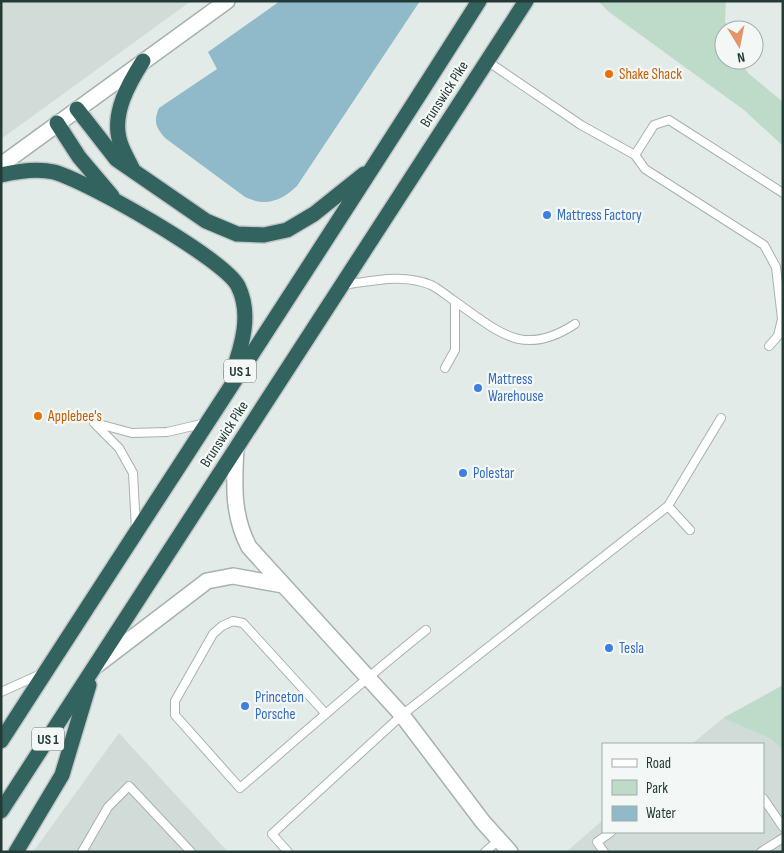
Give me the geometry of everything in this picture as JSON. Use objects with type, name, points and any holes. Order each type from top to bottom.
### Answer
[{"type":"highway","name":"Brunswick Pike","points":[[1,741],[136,529],[375,164],[479,1]]},
{"type":"highway","name":"Brunswick Pike","points":[[1,811],[526,1]]},
{"type":"highway","points":[[135,174],[120,143],[118,126],[126,91],[143,61]]},
{"type":"highway","points":[[77,109],[112,156],[135,174],[214,226],[237,234],[253,236],[282,232],[302,222],[375,164]]},
{"type":"highway","points":[[57,124],[79,157],[116,200]]},
{"type":"highway","points":[[1,176],[23,171],[51,172],[116,200],[222,266],[238,286],[245,310],[243,335],[236,363],[222,398]]},
{"type":"highway","points":[[16,852],[62,775],[95,667]]},
{"type":"street","points":[[1,164],[227,1]]},
{"type":"street","points":[[236,448],[234,491],[241,532],[249,546],[402,715],[510,852]]},
{"type":"street","points":[[95,667],[207,581],[233,576],[283,585]]},
{"type":"lane","points":[[487,61],[582,125],[635,155],[645,169],[764,245],[779,265],[782,319],[778,336],[769,346]]},
{"type":"lane","points":[[635,155],[654,125],[669,120],[783,193]]},
{"type":"lane","points":[[341,286],[394,278],[417,281],[432,286],[502,334],[523,342],[542,340],[561,334],[576,324]]},
{"type":"lane","points":[[445,368],[455,350],[455,302]]},
{"type":"lane","points":[[288,852],[272,834],[402,715],[668,506],[721,418]]},
{"type":"lane","points":[[136,529],[133,472],[119,448],[94,423],[132,433],[167,432],[206,423]]},
{"type":"lane","points":[[668,506],[690,530]]},
{"type":"lane","points":[[326,714],[243,623],[233,621],[222,626],[213,634],[175,701],[174,715],[240,788],[326,714],[368,676],[426,630]]},
{"type":"lane","points":[[1,692],[45,672]]},
{"type":"lane","points":[[82,852],[108,806],[129,786],[191,852]]},
{"type":"lane","points":[[764,799],[783,827]]},
{"type":"lane","points":[[604,852],[597,842],[610,833]]},
{"type":"lane","points":[[761,852],[783,838]]},
{"type":"lane","points":[[485,852],[499,840]]},
{"type":"shaded area","points":[[1,1],[191,1],[1,139]]},
{"type":"shaded area","points":[[723,718],[771,739],[783,750],[783,852],[566,852],[602,821],[602,833],[764,833],[764,743],[693,743]]},
{"type":"shaded area","points":[[119,733],[228,852],[33,852]]},
{"type":"green space","points":[[598,1],[726,1],[725,20],[714,20],[714,70],[746,70],[783,102],[783,146],[744,110],[609,12]]},
{"type":"green space","points":[[783,685],[783,750],[771,739],[723,718]]},
{"type":"water","points":[[280,1],[420,1],[297,186],[279,199],[260,202],[245,197],[165,138],[158,127],[156,117],[159,108],[217,69],[208,52]]},
{"type":"place","name":"Shake Shack","points":[[609,74]]},
{"type":"place","name":"Mattress Factory","points":[[547,215]]},
{"type":"place","name":"Mattress Warehouse","points":[[478,388]]},
{"type":"place","name":"Applebee's","points":[[38,416]]},
{"type":"place","name":"Polestar","points":[[463,473]]},
{"type":"place","name":"Tesla","points":[[609,648]]},
{"type":"place","name":"Princeton Porsche","points":[[245,706]]}]
